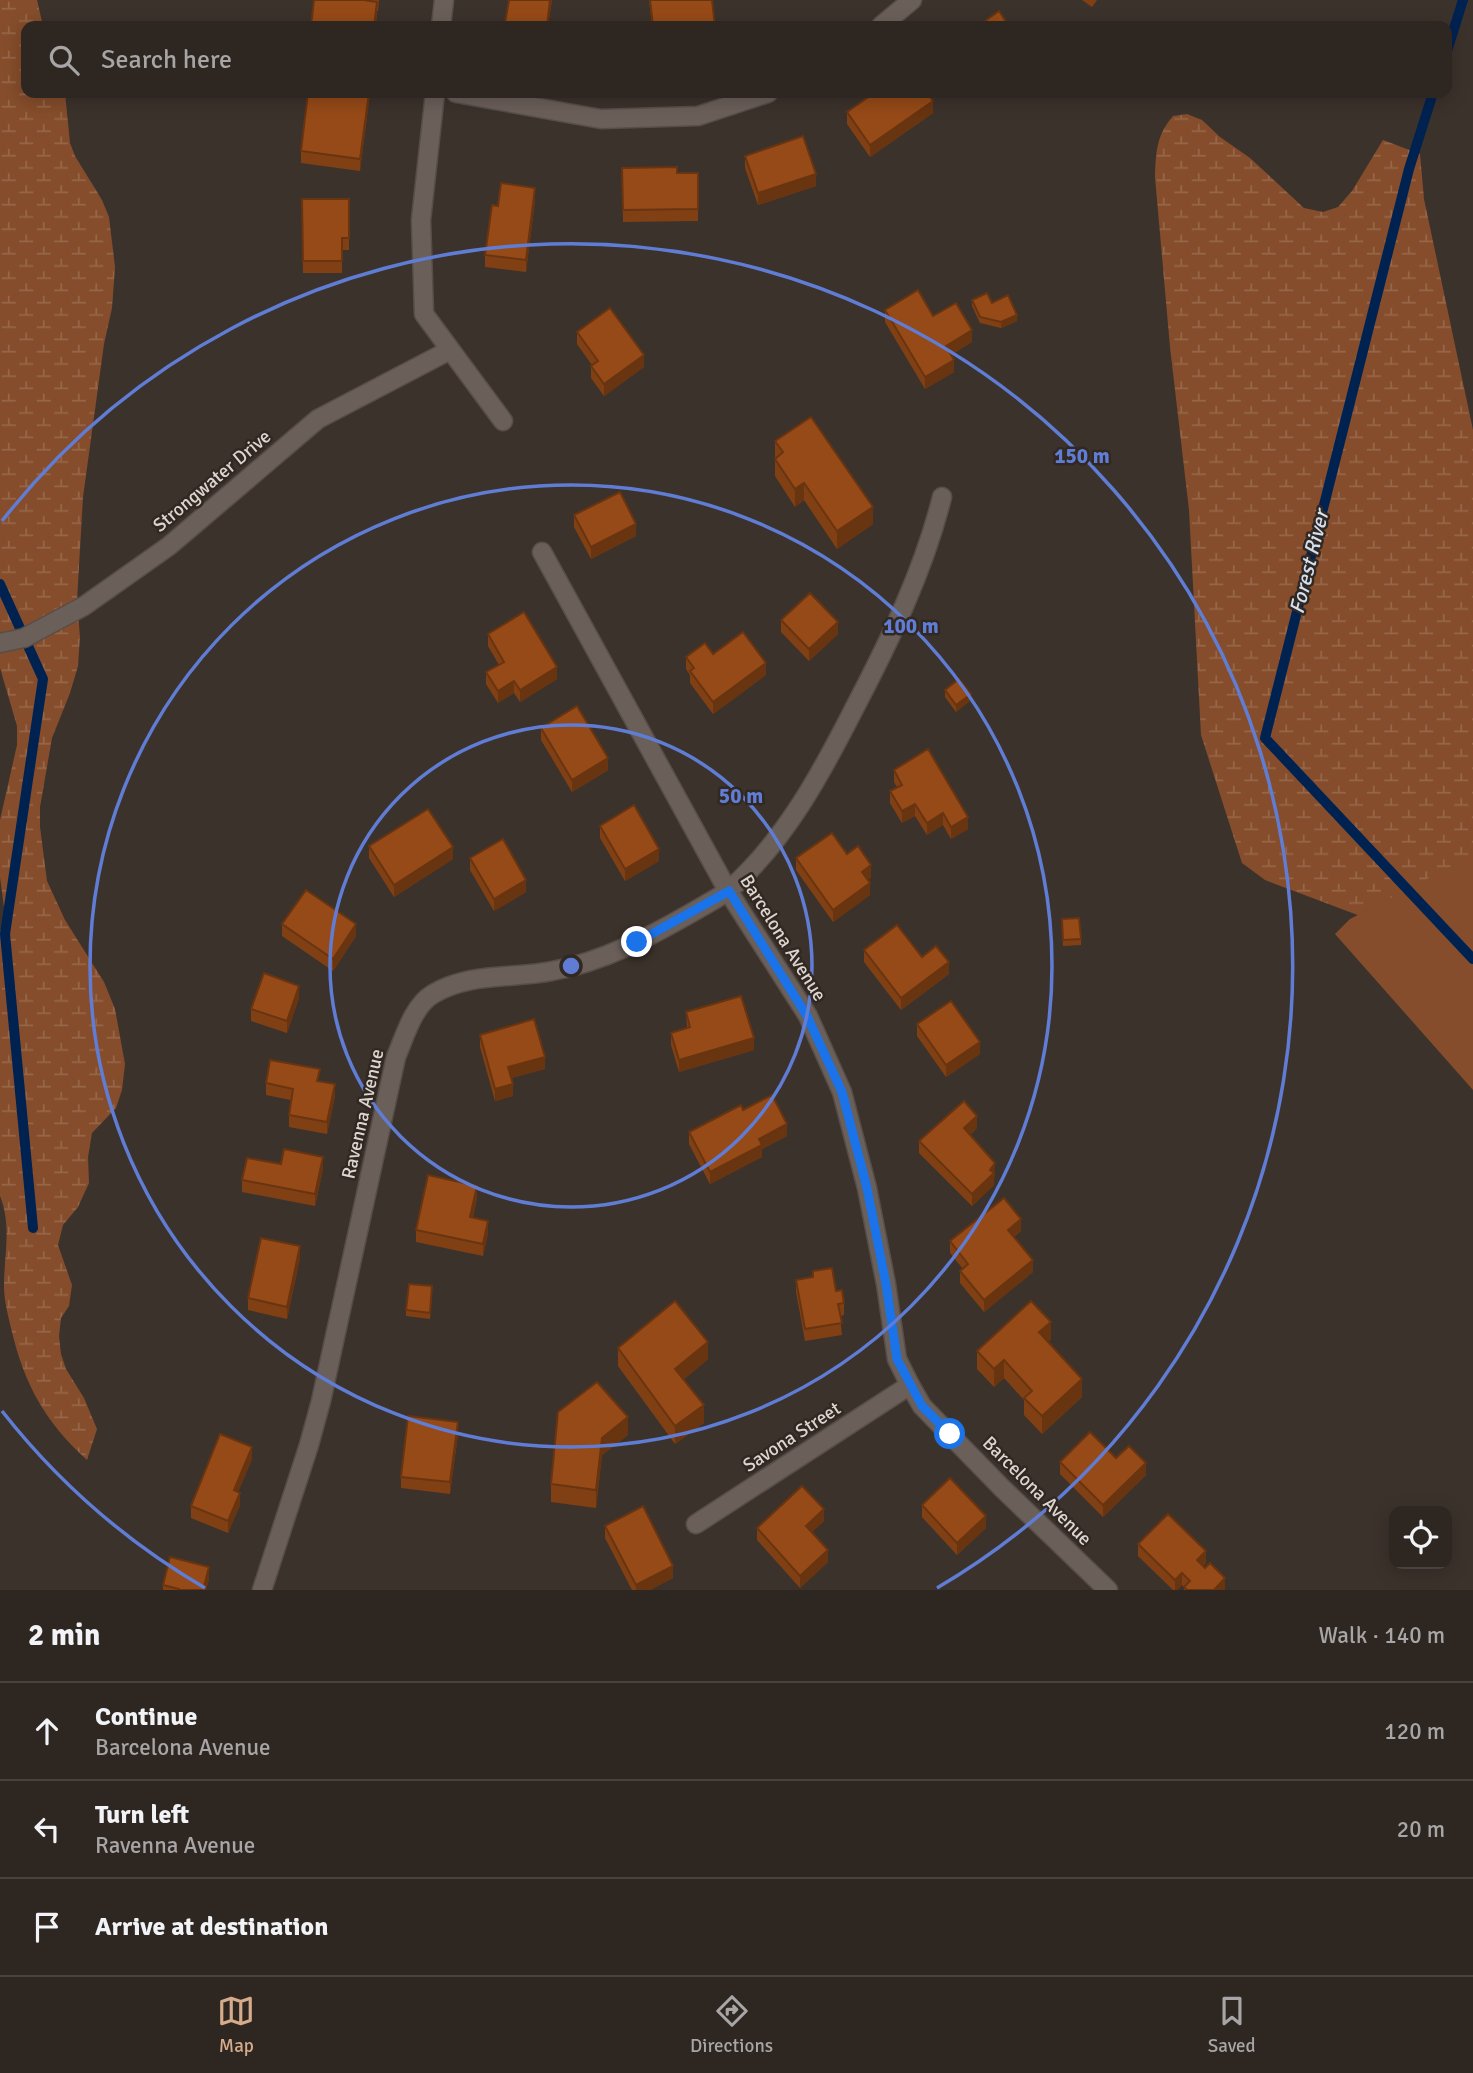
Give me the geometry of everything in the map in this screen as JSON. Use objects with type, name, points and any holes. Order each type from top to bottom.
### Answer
[{"type":"street","points":[[442,21],[444,0]]},
{"type":"street","points":[[887,21],[912,0]]},
{"type":"street","points":[[434,98],[421,220],[424,314],[503,421]]},
{"type":"street","points":[[484,98],[601,119],[698,116],[753,98]]},
{"type":"street","name":"Strongwater Drive","points":[[0,643],[24,638],[84,606],[169,546],[318,419],[450,350]]},
{"type":"street","name":"Ravenna Avenue","points":[[262,1590],[321,1401],[396,1057],[412,1018],[431,995],[458,984],[481,977],[553,971],[587,961],[637,942],[729,891],[778,838],[829,757],[874,670],[909,593],[942,497]]},
{"type":"street","name":"Barcelona Avenue","points":[[542,552],[729,891],[807,1016],[842,1092],[867,1188],[886,1284],[897,1359],[910,1385],[922,1406],[1108,1590]]},
{"type":"street","name":"Savona Street","points":[[696,1524],[910,1385]]},
{"type":"green space","points":[[0,0],[37,0],[42,21],[21,21],[21,98],[66,98],[70,143],[109,217],[115,267],[112,308],[104,344],[83,497],[77,601],[80,637],[78,666],[52,738],[40,807],[47,881],[65,920],[104,982],[115,1009],[125,1064],[122,1090],[116,1108],[92,1133],[88,1157],[89,1183],[78,1207],[63,1225],[58,1245],[72,1285],[69,1306],[61,1318],[61,1354],[97,1429],[87,1460],[59,1431],[38,1401],[16,1348],[4,1291],[7,1229],[0,1196],[0,932],[5,915],[0,877],[0,820],[17,745],[17,726],[0,668]]},
{"type":"green space","points":[[1187,114],[1202,120],[1220,137],[1250,158],[1304,208],[1323,212],[1338,207],[1352,191],[1383,140],[1420,154],[1424,199],[1473,430],[1473,1043],[1408,934],[1265,880],[1242,863],[1201,735],[1189,510],[1170,347],[1155,177],[1157,152],[1163,130],[1173,116]]},
{"type":"green space","points":[[1473,855],[1473,1090],[1335,934],[1350,919]]},
{"type":"building","points":[[314,0],[377,2],[375,21],[312,21]]},
{"type":"building","points":[[509,0],[550,0],[548,21],[505,21]]},
{"type":"building","points":[[650,0],[712,0],[714,21],[652,21]]},
{"type":"building","points":[[999,11],[1006,21],[985,21]]},
{"type":"building","points":[[307,98],[368,98],[360,159],[301,151]]},
{"type":"building","points":[[867,98],[931,98],[933,101],[870,145],[847,112]]},
{"type":"building","points":[[803,136],[816,174],[758,193],[745,156]]},
{"type":"building","points":[[677,167],[677,173],[698,173],[698,209],[623,210],[622,168]]},
{"type":"building","points":[[501,183],[535,188],[526,260],[485,255],[492,205],[498,206]]},
{"type":"building","points":[[302,199],[349,199],[349,238],[342,238],[342,261],[303,261]]},
{"type":"building","points":[[918,290],[933,316],[956,303],[972,330],[946,346],[954,360],[925,377],[885,310]]},
{"type":"building","points":[[987,293],[992,303],[1008,295],[1017,315],[1001,322],[980,317],[972,300]]},
{"type":"building","points":[[610,308],[644,355],[604,384],[591,366],[598,361],[577,332]]},
{"type":"building","points":[[811,417],[873,507],[837,531],[804,483],[795,489],[775,459],[783,452],[775,441]]},
{"type":"building","points":[[620,492],[636,524],[591,547],[574,515]]},
{"type":"building","points":[[810,593],[838,622],[809,649],[781,620]]},
{"type":"building","points":[[524,612],[557,667],[520,690],[514,681],[498,691],[486,672],[504,662],[488,634]]},
{"type":"building","points":[[743,632],[766,663],[713,702],[690,671],[694,668],[686,657],[705,643],[713,654]]},
{"type":"building","points":[[959,679],[971,694],[956,705],[945,690]]},
{"type":"building","points":[[577,706],[608,758],[572,780],[541,728]]},
{"type":"building","points":[[928,749],[968,817],[951,827],[943,813],[927,823],[915,804],[902,811],[890,791],[902,785],[894,770]]},
{"type":"building","points":[[634,805],[659,849],[625,869],[600,826]]},
{"type":"building","points":[[428,809],[453,847],[394,885],[369,846]]},
{"type":"building","points":[[832,833],[847,854],[858,846],[871,865],[862,872],[870,883],[833,910],[796,858]]},
{"type":"building","points":[[503,839],[526,880],[494,899],[470,858]]},
{"type":"building","points":[[306,890],[356,924],[333,959],[282,924]]},
{"type":"building","points":[[1079,918],[1081,939],[1063,940],[1062,919]]},
{"type":"building","points":[[897,925],[922,957],[936,946],[949,962],[901,998],[864,950]]},
{"type":"building","points":[[264,973],[299,986],[287,1021],[251,1009]]},
{"type":"building","points":[[741,996],[754,1038],[679,1060],[671,1033],[690,1027],[686,1012]]},
{"type":"building","points":[[951,1001],[980,1042],[946,1065],[917,1024]]},
{"type":"building","points":[[534,1019],[545,1057],[508,1067],[513,1084],[495,1089],[480,1035]]},
{"type":"building","points":[[270,1060],[320,1069],[317,1081],[335,1084],[327,1122],[289,1115],[293,1089],[266,1083]]},
{"type":"building","points":[[772,1095],[787,1124],[759,1139],[762,1145],[710,1172],[689,1132],[741,1105],[743,1110]]},
{"type":"building","points":[[964,1101],[977,1116],[964,1128],[995,1163],[990,1170],[994,1173],[972,1194],[919,1141]]},
{"type":"building","points":[[284,1149],[323,1157],[315,1194],[242,1180],[247,1158],[281,1164]]},
{"type":"building","points":[[428,1175],[477,1186],[470,1217],[488,1221],[483,1244],[416,1230]]},
{"type":"building","points":[[1004,1198],[1021,1219],[1008,1230],[1033,1260],[984,1300],[960,1271],[968,1264],[950,1241]]},
{"type":"building","points":[[261,1238],[300,1246],[287,1307],[248,1298]]},
{"type":"building","points":[[832,1268],[836,1291],[842,1290],[844,1303],[838,1304],[842,1323],[805,1329],[796,1280],[813,1277],[813,1271]]},
{"type":"building","points":[[409,1284],[432,1286],[430,1313],[406,1310]]},
{"type":"building","points":[[675,1301],[708,1342],[675,1369],[704,1405],[675,1426],[618,1348]]},
{"type":"building","points":[[1031,1301],[1051,1322],[1039,1332],[1082,1379],[1042,1416],[1024,1398],[1032,1391],[1004,1360],[994,1369],[977,1351]]},
{"type":"building","points":[[597,1382],[628,1417],[602,1438],[596,1490],[551,1484],[558,1412]]},
{"type":"building","points":[[408,1416],[458,1422],[450,1482],[401,1477]]},
{"type":"building","points":[[1090,1432],[1116,1458],[1129,1446],[1146,1463],[1103,1505],[1060,1462]]},
{"type":"building","points":[[220,1434],[252,1447],[234,1490],[240,1493],[228,1521],[191,1506]]},
{"type":"building","points":[[950,1478],[986,1516],[957,1543],[922,1505]]},
{"type":"building","points":[[802,1486],[824,1509],[806,1526],[828,1550],[800,1576],[757,1528]]},
{"type":"building","points":[[643,1506],[673,1566],[636,1585],[605,1526]]},
{"type":"building","points":[[1168,1514],[1206,1551],[1197,1560],[1205,1568],[1210,1563],[1225,1578],[1214,1590],[1187,1590],[1184,1587],[1190,1581],[1182,1573],[1175,1580],[1138,1544]]},
{"type":"building","points":[[170,1557],[209,1567],[203,1590],[179,1590],[163,1585]]},
{"type":"waterway","name":"Forest River","points":[[1452,35],[1463,0]]},
{"type":"waterway","name":"Forest River","points":[[1431,98],[1409,169],[1265,738],[1473,959]]},
{"type":"waterway","points":[[0,584],[43,679],[5,934],[33,1228]]},
{"type":"route","points":[[637,942],[729,891],[807,1016],[842,1092],[867,1188],[886,1284],[897,1359],[922,1406],[950,1434]]}]
